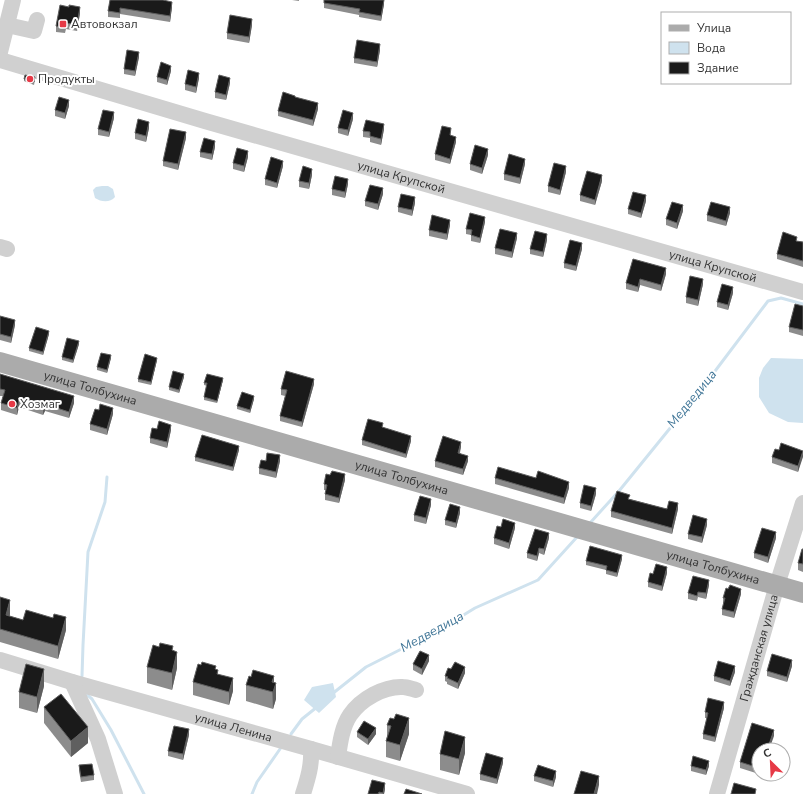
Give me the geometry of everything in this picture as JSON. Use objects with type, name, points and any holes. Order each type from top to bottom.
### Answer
[{"type":"main road","name":"улица Толбухина","points":[[0,362],[803,593]]},
{"type":"street","points":[[0,52],[13,0]]},
{"type":"street","points":[[7,25],[34,32],[37,20]]},
{"type":"street","name":"улица Крупской","points":[[0,60],[205,122],[803,292]]},
{"type":"street","name":"Гражданская улица","points":[[717,794],[777,586],[803,503]]},
{"type":"street","name":"улица Ленина","points":[[0,660],[72,682],[311,748],[467,794]]},
{"type":"street","points":[[72,682],[98,740],[115,794]]},
{"type":"street","points":[[338,756],[342,734],[350,715],[362,702],[377,693],[392,688],[405,687],[416,690]]},
{"type":"street","points":[[303,794],[310,774],[312,760],[311,748]]},
{"type":"water","points":[[108,186],[113,189],[115,197],[113,199],[105,201],[95,198],[93,190],[96,187]]},
{"type":"water","points":[[771,358],[803,359],[803,423],[788,422],[769,413],[759,397],[759,378],[763,368]]},
{"type":"water","points":[[333,683],[336,697],[319,713],[304,700],[312,687]]},
{"type":"building","points":[[110,0],[163,0],[172,2],[170,16],[120,8],[120,13],[108,11]]},
{"type":"building","points":[[324,0],[384,0],[381,16],[359,12],[360,9],[324,3]]},
{"type":"building","points":[[60,5],[80,7],[77,25],[66,23],[65,28],[56,26]]},
{"type":"building","points":[[230,15],[252,19],[249,37],[227,33]]},
{"type":"building","points":[[357,40],[380,44],[377,62],[354,58]]},
{"type":"building","points":[[127,50],[139,52],[135,71],[124,69]]},
{"type":"building","points":[[161,62],[171,66],[167,80],[157,77]]},
{"type":"building","points":[[188,70],[199,73],[196,87],[185,84]]},
{"type":"building","points":[[25,75],[35,77],[34,82],[24,79]]},
{"type":"building","points":[[219,75],[230,78],[226,95],[215,92]]},
{"type":"building","points":[[283,92],[318,103],[313,120],[278,111]]},
{"type":"building","points":[[59,97],[69,100],[65,113],[55,110]]},
{"type":"building","points":[[103,110],[114,112],[109,132],[98,129]]},
{"type":"building","points":[[343,110],[353,113],[348,130],[338,128]]},
{"type":"building","points":[[138,119],[149,122],[146,136],[135,133]]},
{"type":"building","points":[[366,120],[384,124],[381,139],[370,136],[370,132],[363,131]]},
{"type":"building","points":[[442,126],[451,128],[450,135],[456,137],[450,159],[435,154]]},
{"type":"building","points":[[170,129],[186,132],[178,164],[163,161]]},
{"type":"building","points":[[204,138],[215,141],[212,154],[200,152]]},
{"type":"building","points":[[475,145],[488,149],[482,168],[470,164]]},
{"type":"building","points":[[237,148],[248,151],[244,166],[233,163]]},
{"type":"building","points":[[509,154],[525,159],[520,178],[504,174]]},
{"type":"building","points":[[271,157],[283,161],[277,183],[265,179]]},
{"type":"building","points":[[554,163],[566,166],[560,190],[548,186]]},
{"type":"building","points":[[303,166],[312,169],[309,183],[299,181]]},
{"type":"building","points":[[587,171],[602,175],[595,200],[580,195]]},
{"type":"building","points":[[335,176],[348,179],[345,192],[332,189]]},
{"type":"building","points":[[370,185],[383,188],[378,204],[365,201]]},
{"type":"building","points":[[633,192],[646,195],[641,213],[628,209]]},
{"type":"building","points":[[401,194],[415,197],[412,210],[398,207]]},
{"type":"building","points":[[672,202],[683,205],[677,223],[666,219]]},
{"type":"building","points":[[711,202],[730,207],[726,221],[707,215]]},
{"type":"building","points":[[470,213],[485,217],[480,238],[471,235],[472,230],[466,229]]},
{"type":"building","points":[[432,215],[450,220],[447,234],[429,230]]},
{"type":"building","points":[[500,229],[517,233],[512,252],[495,248]]},
{"type":"building","points":[[535,231],[547,234],[543,252],[530,249]]},
{"type":"building","points":[[783,232],[797,237],[796,241],[803,242],[803,261],[777,254]]},
{"type":"building","points":[[570,240],[582,243],[576,266],[564,263]]},
{"type":"building","points":[[633,259],[666,268],[661,285],[640,279],[638,287],[626,283]]},
{"type":"building","points":[[690,276],[703,279],[698,300],[686,297]]},
{"type":"building","points":[[722,284],[733,287],[728,305],[717,302]]},
{"type":"building","points":[[795,304],[803,306],[803,330],[789,327]]},
{"type":"building","points":[[0,316],[15,320],[11,337],[0,334]]},
{"type":"building","points":[[36,327],[49,331],[43,352],[29,348]]},
{"type":"building","points":[[67,338],[79,341],[73,360],[62,357]]},
{"type":"building","points":[[101,353],[111,355],[107,370],[97,367]]},
{"type":"building","points":[[145,354],[157,358],[151,382],[138,379]]},
{"type":"building","points":[[173,371],[184,374],[179,390],[169,387]]},
{"type":"building","points":[[286,371],[314,379],[302,422],[280,416],[287,390],[281,389]]},
{"type":"building","points":[[0,374],[74,396],[69,412],[45,404],[43,408],[19,400],[17,408],[1,403],[5,390],[0,389]]},
{"type":"building","points":[[207,374],[223,378],[217,401],[204,397],[207,383],[204,383]]},
{"type":"building","points":[[242,392],[254,396],[250,410],[237,406]]},
{"type":"building","points":[[100,404],[113,408],[107,429],[90,424],[95,409],[99,410]]},
{"type":"building","points":[[368,419],[383,423],[382,427],[411,436],[406,454],[362,440]]},
{"type":"building","points":[[159,421],[171,425],[167,442],[150,438],[152,428],[157,429]]},
{"type":"building","points":[[202,435],[239,446],[233,467],[195,457]]},
{"type":"building","points":[[443,436],[461,442],[458,453],[468,456],[463,469],[435,461]]},
{"type":"building","points":[[781,443],[803,451],[798,466],[772,457],[775,449],[779,450]]},
{"type":"building","points":[[267,453],[280,455],[276,472],[259,468],[261,460],[266,461]]},
{"type":"building","points":[[498,467],[536,478],[538,471],[569,482],[564,498],[495,478]]},
{"type":"building","points":[[332,471],[345,474],[339,498],[325,494],[327,485],[324,484],[326,474],[330,475]]},
{"type":"building","points":[[584,485],[596,488],[591,506],[580,503]]},
{"type":"building","points":[[617,491],[630,495],[628,499],[667,509],[669,501],[678,503],[672,528],[611,511]]},
{"type":"building","points":[[420,496],[431,499],[426,518],[414,515]]},
{"type":"building","points":[[450,504],[460,507],[456,523],[445,520]]},
{"type":"building","points":[[693,515],[707,519],[702,537],[688,534]]},
{"type":"building","points":[[503,519],[515,523],[509,543],[494,538],[497,526],[501,527]]},
{"type":"building","points":[[762,528],[776,532],[768,557],[754,553]]},
{"type":"building","points":[[535,529],[549,533],[544,549],[539,548],[537,556],[527,553]]},
{"type":"building","points":[[590,546],[622,555],[617,573],[606,570],[607,566],[586,561]]},
{"type":"building","points":[[803,549],[803,564],[798,563]]},
{"type":"building","points":[[656,564],[667,567],[662,586],[648,582],[650,573],[653,574]]},
{"type":"building","points":[[693,576],[709,580],[706,593],[698,592],[697,596],[688,593]]},
{"type":"building","points":[[730,585],[741,589],[734,612],[722,609],[726,588],[728,589]]},
{"type":"building","points":[[0,597],[10,600],[6,615],[23,620],[26,610],[53,618],[54,614],[66,617],[58,646],[0,629]]},
{"type":"building","points":[[160,643],[173,646],[172,650],[177,652],[172,673],[147,667],[153,645],[159,647]]},
{"type":"building","points":[[420,651],[429,655],[422,669],[413,664]]},
{"type":"building","points":[[772,654],[792,660],[787,677],[767,671]]},
{"type":"building","points":[[718,661],[735,666],[730,681],[714,676]]},
{"type":"building","points":[[202,662],[216,666],[215,669],[218,670],[217,674],[233,678],[229,692],[193,682],[198,664],[201,665]]},
{"type":"building","points":[[455,662],[465,667],[458,683],[445,676],[448,668],[451,669]]},
{"type":"building","points":[[26,664],[44,669],[37,697],[19,692]]},
{"type":"building","points":[[253,670],[274,676],[272,682],[276,683],[273,692],[246,685]]},
{"type":"building","points":[[61,694],[88,727],[71,741],[44,707]]},
{"type":"building","points":[[708,698],[724,702],[715,737],[703,734],[708,713],[705,712]]},
{"type":"building","points":[[396,714],[409,718],[400,745],[386,741],[391,726],[387,725],[390,718],[394,719]]},
{"type":"building","points":[[364,721],[376,728],[368,739],[357,732]]},
{"type":"building","points":[[752,723],[774,730],[770,742],[751,742],[751,765],[740,762]]},
{"type":"building","points":[[174,726],[189,729],[183,754],[168,751]]},
{"type":"building","points":[[445,731],[465,737],[459,759],[440,754]]},
{"type":"building","points":[[486,753],[503,758],[497,779],[480,774]]},
{"type":"building","points":[[693,756],[709,761],[706,770],[691,766]]},
{"type":"building","points":[[92,764],[94,775],[81,777],[79,765]]},
{"type":"building","points":[[538,765],[556,771],[553,781],[534,776]]},
{"type":"building","points":[[581,771],[599,776],[594,794],[574,794]]},
{"type":"building","points":[[372,780],[385,783],[383,793],[379,792],[378,794],[368,794]]},
{"type":"building","points":[[734,783],[756,789],[755,794],[731,794]]},
{"type":"building","points":[[406,789],[422,794],[404,794]]},
{"type":"waterway","name":"Медведица","points":[[590,523],[619,491],[697,395],[768,301],[781,298],[803,304]]},
{"type":"waterway","points":[[82,676],[88,552],[105,502],[107,477]]},
{"type":"waterway","name":"Медведица","points":[[332,694],[366,667],[439,630],[475,608],[538,580],[577,537]]},
{"type":"waterway","points":[[84,692],[92,699],[111,730],[144,794]]},
{"type":"waterway","name":"Медведица","points":[[291,734],[302,719],[317,707]]},
{"type":"waterway","name":"Медведица","points":[[252,794],[257,782],[280,749]]},
{"type":"place","name":"Автовокзал","points":[[63,24]]},
{"type":"place","name":"Продукты","points":[[30,79]]},
{"type":"place","name":"Хозмаг","points":[[12,404]]}]
